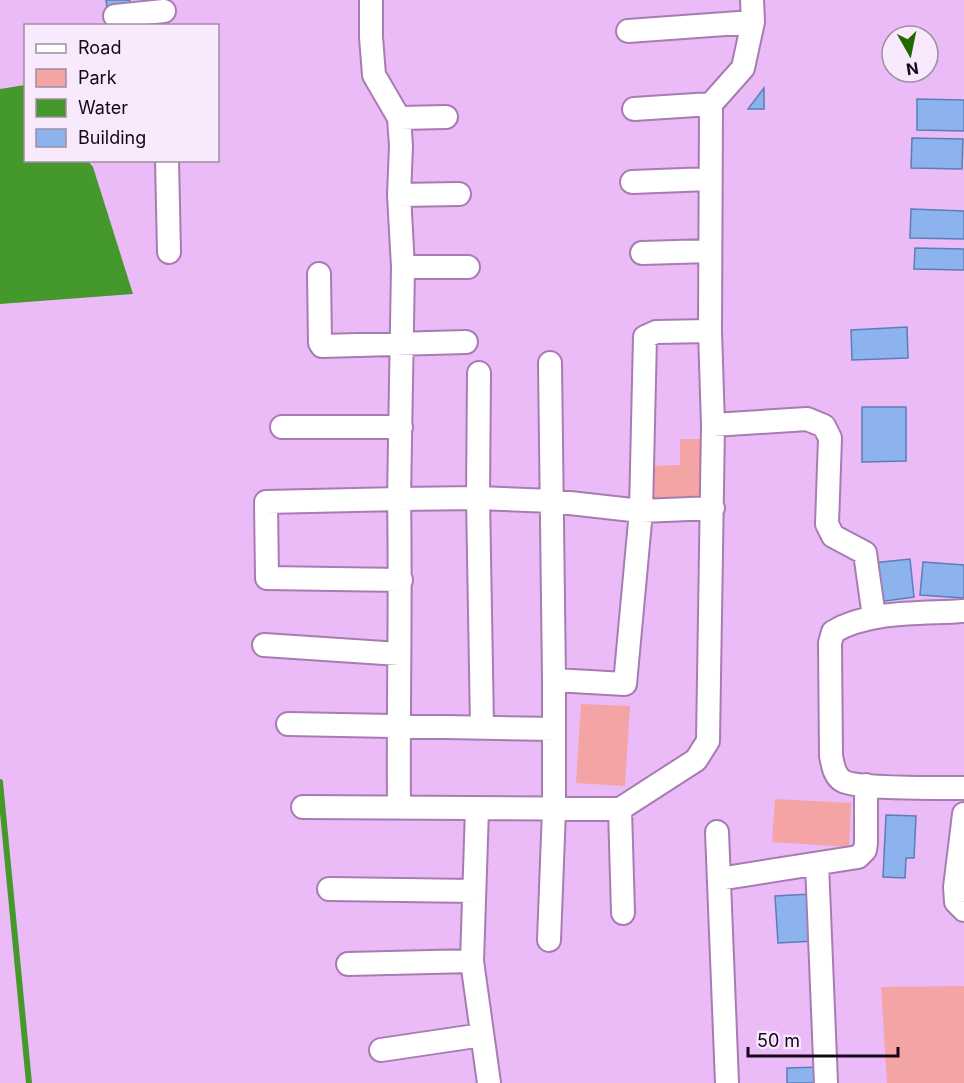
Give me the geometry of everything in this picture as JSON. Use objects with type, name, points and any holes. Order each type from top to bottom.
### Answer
[{"type":"street","points":[[371,0],[370,37],[374,75],[399,118],[401,146],[399,195],[403,267],[399,499],[401,580],[399,807]]},
{"type":"street","points":[[303,807],[620,809],[696,760],[708,741],[713,508],[709,179],[711,104],[743,68],[753,11],[628,31]]},
{"type":"street","points":[[115,16],[164,12]]},
{"type":"street","points":[[634,109],[711,104]]},
{"type":"street","points":[[399,118],[446,117]]},
{"type":"street","points":[[167,162],[169,252]]},
{"type":"street","points":[[632,182],[709,179]]},
{"type":"street","points":[[399,195],[459,194]]},
{"type":"street","points":[[642,252],[710,250]]},
{"type":"street","points":[[403,267],[468,267]]},
{"type":"street","points":[[319,274],[320,343],[322,346],[466,342]]},
{"type":"street","points":[[554,680],[625,684],[641,512],[645,337],[656,332],[710,331]]},
{"type":"street","points":[[549,940],[554,810],[550,363]]},
{"type":"street","points":[[479,373],[478,498],[482,726]]},
{"type":"street","points":[[713,424],[807,419],[824,426],[830,438],[827,524],[833,536],[865,553],[874,617]]},
{"type":"street","points":[[282,427],[401,427]]},
{"type":"street","points":[[401,580],[267,578],[266,502],[478,498],[552,501],[641,512],[713,508]]},
{"type":"street","points":[[964,611],[874,617],[845,624],[833,632],[830,643],[831,756],[834,772],[843,781],[866,785],[964,788]]},
{"type":"street","points":[[264,645],[399,654]]},
{"type":"street","points":[[288,724],[554,729]]},
{"type":"street","points":[[719,879],[858,857],[865,850],[866,785]]},
{"type":"street","points":[[477,809],[472,961],[489,1083]]},
{"type":"street","points":[[620,809],[623,913]]},
{"type":"street","points":[[964,814],[955,887],[956,902],[964,910]]},
{"type":"street","points":[[717,832],[727,1083]]},
{"type":"street","points":[[817,864],[826,1083]]},
{"type":"street","points":[[329,889],[474,891]]},
{"type":"street","points":[[348,964],[472,961]]},
{"type":"street","points":[[381,1050],[482,1035]]},
{"type":"green space","points":[[680,439],[708,439],[708,498],[648,498],[649,466],[680,465]]},
{"type":"green space","points":[[581,704],[630,706],[625,786],[576,783]]},
{"type":"green space","points":[[775,799],[851,803],[849,847],[772,842]]},
{"type":"green space","points":[[964,986],[964,1083],[887,1083],[881,987]]},
{"type":"water","points":[[24,85],[24,162],[89,162],[93,167],[133,294],[0,304],[0,89]]},
{"type":"building","points":[[106,0],[130,0],[130,8],[107,8]]},
{"type":"building","points":[[764,88],[764,109],[748,109]]},
{"type":"building","points":[[917,99],[964,100],[964,131],[917,130]]},
{"type":"building","points":[[912,138],[963,139],[962,169],[911,168]]},
{"type":"building","points":[[911,209],[964,211],[964,239],[910,238]]},
{"type":"building","points":[[915,248],[964,249],[964,270],[914,269]]},
{"type":"building","points":[[907,327],[908,358],[852,360],[851,330]]},
{"type":"building","points":[[862,407],[906,407],[906,461],[862,462]]},
{"type":"building","points":[[910,559],[914,597],[878,602],[873,563]]},
{"type":"building","points":[[923,562],[964,565],[964,598],[920,595]]},
{"type":"building","points":[[886,815],[916,816],[914,858],[906,858],[905,878],[883,877]]},
{"type":"building","points":[[812,894],[815,941],[778,943],[775,896]]},
{"type":"building","points":[[822,1067],[822,1083],[787,1083],[787,1068]]},
{"type":"waterway","points":[[0,782],[29,1083]]}]
